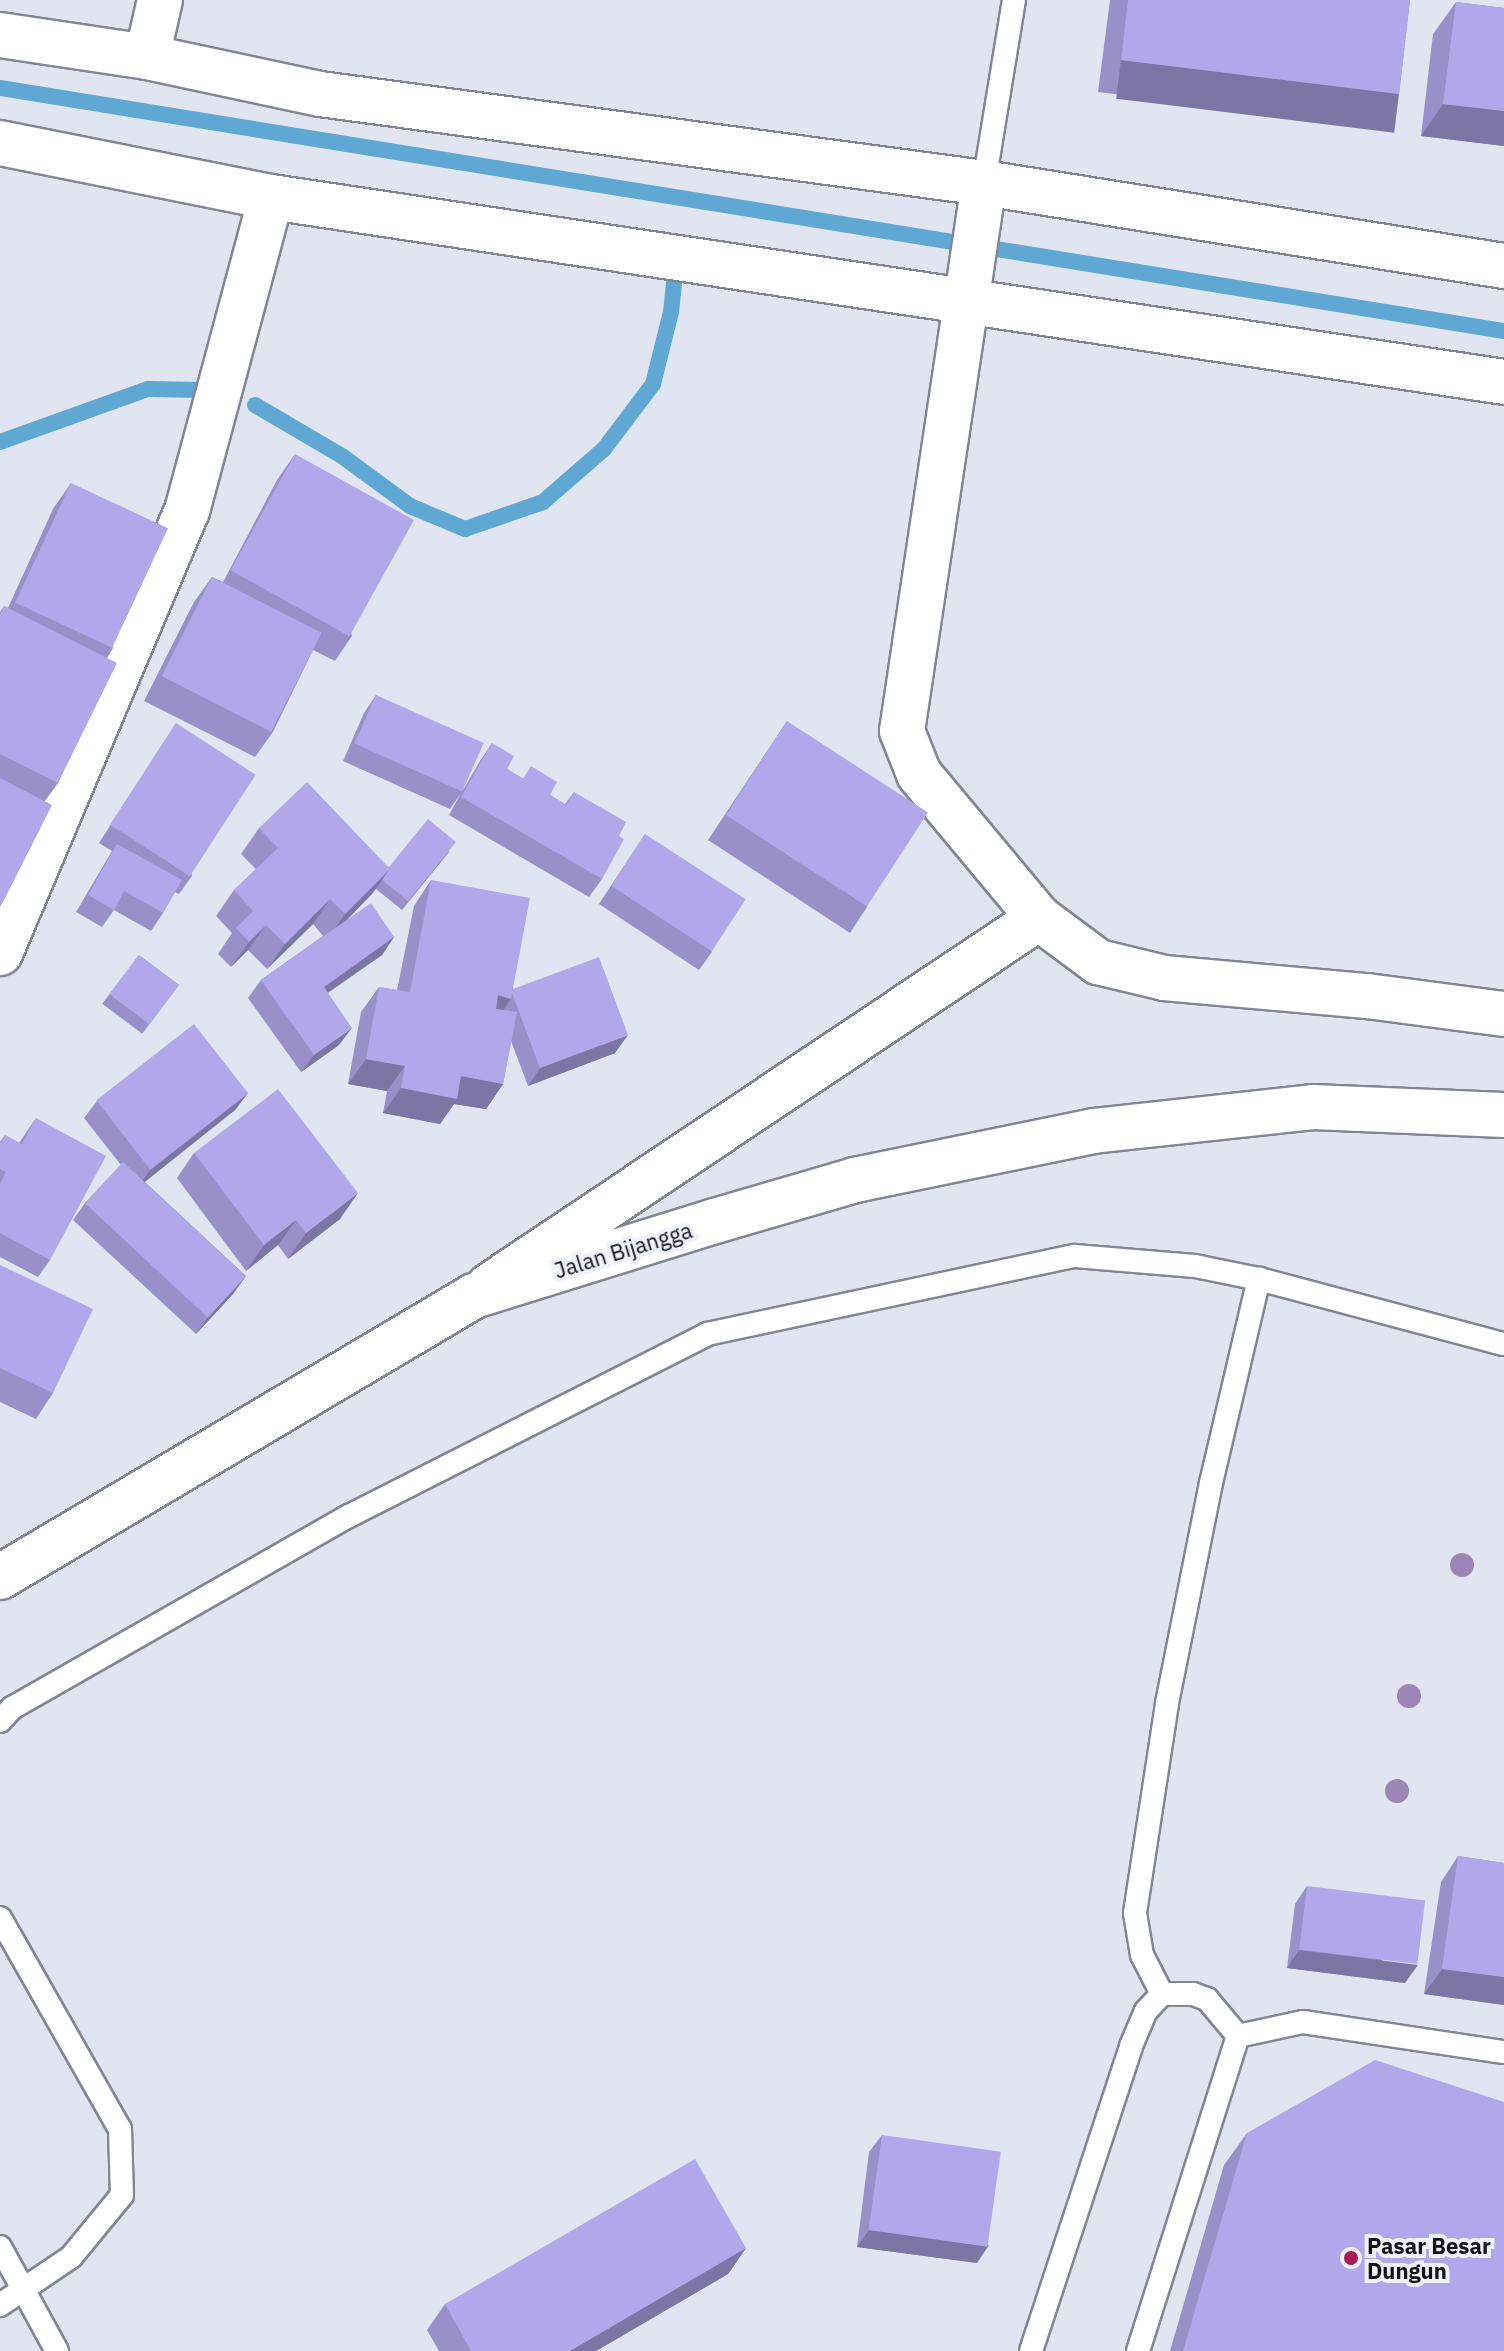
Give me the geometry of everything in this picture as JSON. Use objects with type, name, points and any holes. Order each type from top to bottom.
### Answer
[{"type":"street","points":[[147,57],[160,0]]},
{"type":"street","points":[[0,35],[147,57],[320,94],[983,194],[1504,266]]},
{"type":"street","points":[[0,143],[271,197],[971,286],[1504,382]]},
{"type":"street","points":[[983,194],[902,731],[919,774],[1039,918],[1098,962],[1164,978],[1367,996],[1504,1014]]},
{"type":"street","points":[[0,953],[187,511],[271,197]]},
{"type":"street","points":[[474,1296],[1039,918]]},
{"type":"street","name":"Jalan Bijangga","points":[[0,1577],[474,1296],[855,1180],[1093,1131],[1313,1107],[1504,1115]]},
{"type":"lane","points":[[983,194],[1014,0]]},
{"type":"lane","points":[[0,1721],[12,1708],[349,1516],[707,1334],[1075,1256],[1195,1266],[1259,1279],[1504,1344]]},
{"type":"lane","points":[[1162,1994],[1142,1955],[1135,1913],[1167,1703],[1211,1483],[1259,1279]]},
{"type":"lane","points":[[0,1918],[120,2129],[122,2195],[71,2257],[27,2290],[0,2305]]},
{"type":"lane","points":[[1031,2351],[1131,2046],[1146,2011],[1162,1994],[1193,1994],[1207,1999],[1238,2036]]},
{"type":"lane","points":[[1238,2036],[1303,2022],[1504,2052]]},
{"type":"lane","points":[[1138,2351],[1238,2036]]},
{"type":"lane","points":[[0,2247],[27,2290],[57,2351]]},
{"type":"building","points":[[1128,0],[1410,0],[1399,94],[1121,60]]},
{"type":"building","points":[[1456,2],[1504,8],[1504,111],[1443,104]]},
{"type":"building","points":[[295,454],[414,520],[349,636],[231,570]]},
{"type":"building","points":[[71,483],[168,528],[112,648],[15,603]]},
{"type":"building","points":[[212,577],[322,633],[271,732],[162,676]]},
{"type":"building","points":[[4,606],[117,663],[58,783],[0,754],[0,615]]},
{"type":"building","points":[[376,695],[484,743],[462,791],[354,743]]},
{"type":"building","points":[[787,721],[928,812],[867,906],[726,815]]},
{"type":"building","points":[[176,723],[256,775],[190,876],[110,824]]},
{"type":"building","points":[[492,743],[514,756],[507,769],[523,779],[531,766],[557,782],[550,795],[566,805],[574,792],[626,822],[619,836],[624,839],[602,879],[461,797]]},
{"type":"building","points":[[0,778],[52,805],[2,904],[0,903]]},
{"type":"building","points":[[307,782],[390,869],[345,914],[330,899],[285,944],[266,925],[249,942],[236,928],[253,911],[234,890],[278,848],[259,828]]},
{"type":"building","points":[[428,819],[456,842],[408,901],[382,880]]},
{"type":"building","points":[[645,834],[746,899],[712,951],[611,886]]},
{"type":"building","points":[[117,844],[182,880],[163,913],[124,891],[114,910],[88,895]]},
{"type":"building","points":[[431,880],[530,898],[511,999],[498,995],[496,1009],[517,1012],[503,1084],[461,1076],[457,1099],[401,1088],[405,1066],[366,1059],[379,987],[410,992]]},
{"type":"building","points":[[371,903],[394,937],[324,987],[352,1028],[314,1055],[261,980]]},
{"type":"building","points":[[139,955],[179,985],[149,1024],[110,994]]},
{"type":"building","points":[[599,957],[628,1035],[540,1068],[513,989]]},
{"type":"building","points":[[194,1024],[248,1093],[150,1170],[96,1100]]},
{"type":"building","points":[[278,1089],[358,1193],[306,1233],[296,1220],[264,1245],[194,1153]]},
{"type":"building","points":[[36,1118],[106,1156],[50,1260],[0,1233],[0,1184],[6,1172],[0,1169],[0,1144],[5,1135],[22,1144]]},
{"type":"building","points":[[123,1162],[246,1277],[208,1318],[85,1203]]},
{"type":"building","points":[[0,1265],[93,1309],[53,1393],[0,1368]]},
{"type":"building","points":[[1458,1856],[1504,1863],[1504,1977],[1442,1969]]},
{"type":"building","points":[[1307,1886],[1425,1901],[1417,1964],[1299,1950]]},
{"type":"building","name":"Pasar Besar Dungun","points":[[1375,2060],[1504,2102],[1504,2351],[1183,2351],[1247,2133]]},
{"type":"building","points":[[882,2135],[1001,2152],[987,2247],[869,2230]]},
{"type":"building","points":[[695,2159],[746,2248],[570,2351],[471,2351],[445,2304]]},
{"type":"waterway","points":[[0,88],[1504,331]]},
{"type":"waterway","points":[[255,405],[342,456],[410,506],[465,529],[543,502],[604,449],[653,384],[671,312],[675,275]]},
{"type":"waterway","points":[[0,442],[148,389],[203,390]]},
{"type":"place","name":"Pasar Besar Dungun","points":[[1351,2258]]}]
